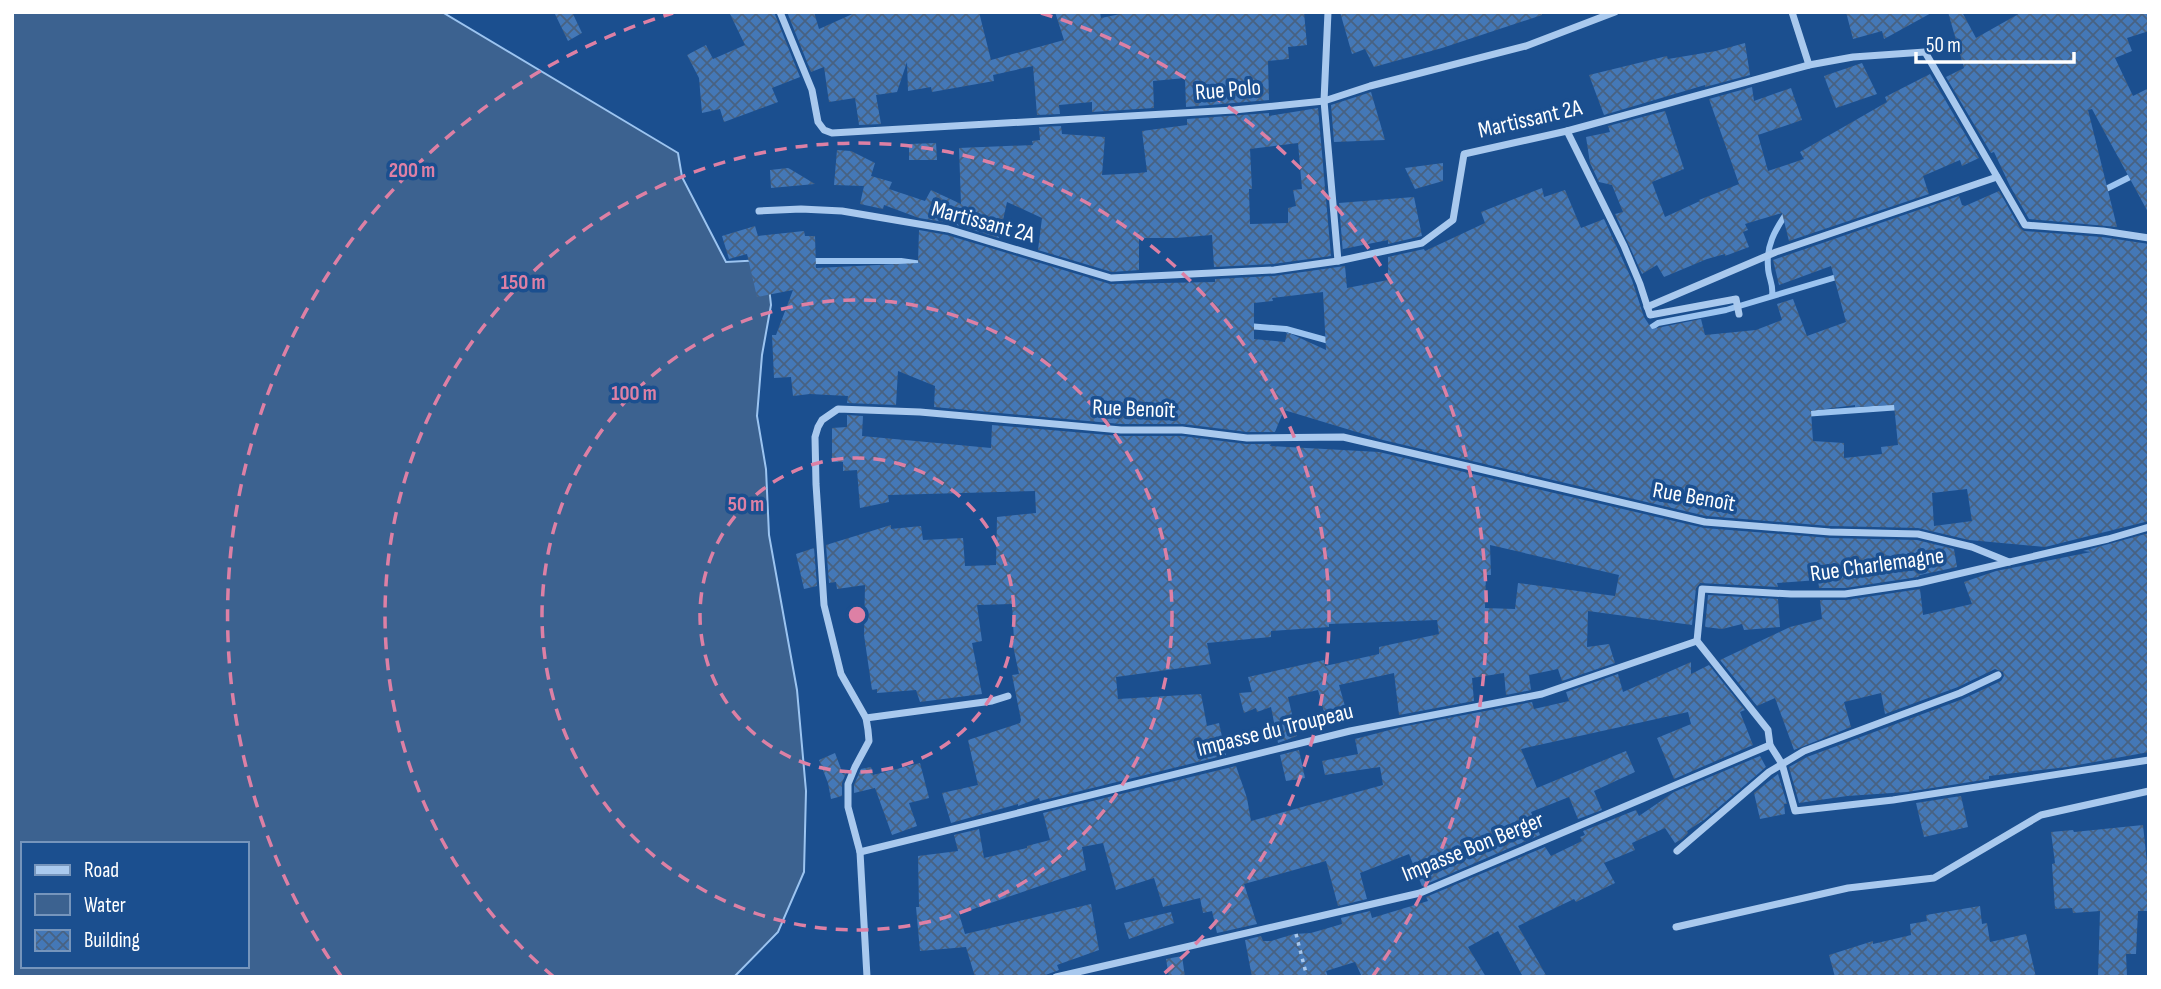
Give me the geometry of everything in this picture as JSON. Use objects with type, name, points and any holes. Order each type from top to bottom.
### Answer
[{"type":"street","name":"Rue Polo","points":[[780,12],[812,90],[818,122],[824,130],[832,133],[1234,110],[1324,101],[1370,86],[1526,46],[1615,12]]},
{"type":"street","points":[[1328,12],[1324,101],[1338,261]]},
{"type":"street","points":[[1792,12],[1809,65]]},
{"type":"street","name":"Martissant 2A","points":[[759,211],[842,211],[948,229],[1111,278],[1274,270],[1338,261],[1422,243],[1453,220],[1464,154],[1567,131],[1809,65],[1853,57],[1925,52],[2025,225],[2149,238]]},
{"type":"street","points":[[1567,131],[1624,246],[1650,315],[1736,299],[1740,314]]},
{"type":"street","points":[[1647,307],[1776,252],[1997,177]]},
{"type":"street","name":"Rue Benoît","points":[[866,718],[841,674],[824,605],[815,437],[822,420],[838,409],[920,412],[1121,430],[1182,430],[1247,438],[1343,437],[1705,522],[1830,532],[1918,534],[1972,547],[2009,562]]},
{"type":"street","name":"Rue Charlemagne","points":[[1696,641],[1702,589],[1791,594],[1845,593],[1919,583],[2149,527]]},
{"type":"street","points":[[1696,641],[1768,730],[1770,745],[1782,764],[1795,811],[1893,800],[2149,760]]},
{"type":"street","name":"Impasse du Troupeau","points":[[860,852],[1350,731],[1542,694],[1696,641]]},
{"type":"street","points":[[1677,851],[1769,772],[1804,751],[1961,693],[1998,675]]},
{"type":"street","points":[[867,977],[860,852],[848,807],[848,784],[869,741],[866,718],[992,701],[1008,696]]},
{"type":"street","name":"Impasse Bon Berger","points":[[1056,977],[1420,893],[1770,745]]},
{"type":"street","points":[[1676,927],[1848,888],[1934,878],[2041,815],[2149,791]]},
{"type":"path","points":[[1293,922],[1307,977]]},
{"type":"water","points":[[12,12],[442,12],[678,153],[682,177],[726,262],[766,260],[771,305],[762,355],[757,416],[766,469],[769,535],[797,690],[806,791],[804,872],[778,932],[734,977],[12,977]]},
{"type":"building","points":[[554,12],[572,12],[582,33],[568,41]]},
{"type":"building","points":[[729,12],[774,12],[800,77],[772,88],[778,102],[724,122],[720,109],[702,113],[699,78],[687,55],[706,45],[713,59],[745,45]]},
{"type":"building","points":[[787,12],[814,12],[819,29],[857,12],[979,12],[991,60],[1064,40],[1055,12],[1100,12],[1101,18],[1130,12],[1304,12],[1307,45],[1288,47],[1289,59],[1268,61],[1269,100],[1186,107],[1185,78],[1153,81],[1154,108],[1092,112],[1092,102],[1059,105],[1060,114],[1037,115],[1033,66],[993,75],[994,81],[932,92],[931,87],[908,91],[907,62],[897,92],[876,95],[881,124],[859,125],[855,98],[829,102],[824,67],[811,72]]},
{"type":"building","points":[[1340,12],[1542,12],[1542,15],[1374,67],[1365,49],[1352,54]]},
{"type":"building","points":[[1846,12],[1933,12],[1884,39],[1882,31],[1853,39]]},
{"type":"building","points":[[1948,12],[1962,12],[1976,38],[2022,12],[2149,12],[2149,31],[2127,38],[2132,51],[2115,58],[2133,96],[2149,88],[2149,214],[2092,109],[2088,110],[2117,227],[2029,219],[1994,152],[1991,153],[1946,77],[1964,68]]},
{"type":"building","points":[[1745,43],[1750,75],[1705,85],[1604,115],[1589,75],[1667,56],[1668,59],[1716,51]]},
{"type":"building","points":[[1862,63],[1877,94],[1836,108],[1824,76]]},
{"type":"building","points":[[1930,74],[1979,158],[1962,166],[1960,160],[1923,176],[1929,194],[1789,241],[1782,213],[1745,224],[1748,230],[1743,232],[1749,247],[1707,259],[1664,277],[1657,265],[1642,274],[1615,214],[1623,212],[1612,185],[1599,182],[1590,163],[1586,137],[1610,132],[1608,126],[1665,111],[1684,169],[1652,182],[1665,217],[1739,184],[1709,99],[1752,87],[1754,101],[1791,88],[1802,120],[1758,135],[1768,171],[1804,159],[1800,152],[1887,102],[1885,97]]},
{"type":"building","points":[[1371,92],[1385,140],[1334,142],[1331,105]]},
{"type":"building","points":[[1318,108],[1331,256],[1273,264],[1214,267],[1212,235],[1139,238],[1139,270],[1112,272],[1038,250],[1042,218],[1007,202],[999,238],[950,223],[919,218],[884,205],[883,209],[860,204],[864,186],[834,185],[837,150],[851,151],[875,163],[871,176],[892,182],[889,189],[925,201],[931,190],[961,204],[959,148],[1033,145],[1032,141],[1040,140],[1039,127],[1061,126],[1062,134],[1105,137],[1102,175],[1139,173],[1147,172],[1142,131],[1187,125],[1187,119],[1269,113],[1269,116]],"holes":[[[1298,143],[1302,189],[1293,190],[1296,206],[1288,208],[1288,223],[1250,224],[1250,149]]]},
{"type":"building","points":[[936,143],[937,160],[909,160],[909,144]]},
{"type":"building","points":[[1443,163],[1443,181],[1415,189],[1405,168]]},
{"type":"building","points":[[788,168],[815,184],[771,188],[770,170]]},
{"type":"building","points":[[1542,188],[1544,197],[1565,190],[1581,228],[1604,219],[1632,280],[1644,317],[1652,329],[1701,319],[1705,335],[1756,330],[1782,320],[1777,304],[1793,299],[1807,336],[1846,322],[1831,266],[1779,285],[1773,260],[1959,196],[1965,206],[1999,191],[2024,231],[2102,237],[2149,244],[2149,521],[2045,547],[1969,540],[1918,528],[1830,526],[1706,516],[1383,440],[1284,410],[1275,432],[1247,432],[1183,424],[1121,424],[934,407],[935,386],[898,371],[896,405],[847,403],[848,396],[793,396],[791,377],[774,378],[772,335],[776,335],[793,290],[757,297],[747,254],[729,259],[722,236],[755,226],[758,236],[804,231],[805,236],[815,236],[816,268],[918,263],[919,230],[947,235],[1110,284],[1215,282],[1215,279],[1274,276],[1345,266],[1347,288],[1388,280],[1388,257],[1424,249],[1425,251],[1485,223],[1481,212]],"holes":[[[1323,292],[1326,350],[1287,332],[1285,342],[1254,339],[1254,303],[1273,301],[1272,298]],[[1855,405],[1894,405],[1898,445],[1881,447],[1882,454],[1844,458],[1844,443],[1813,441],[1811,411]],[[1967,489],[1972,521],[1934,526],[1932,493]]]},
{"type":"building","points":[[1414,197],[1422,236],[1388,244],[1388,240],[1343,249],[1343,254],[1339,203]]},
{"type":"building","points":[[847,415],[863,416],[862,436],[991,448],[992,425],[1120,436],[1182,436],[1246,444],[1271,444],[1270,446],[1379,452],[1704,528],[1830,538],[1917,540],[1954,549],[1957,567],[1918,577],[1845,588],[1819,588],[1818,580],[1777,583],[1778,587],[1700,583],[1696,588],[1692,625],[1588,611],[1587,647],[1609,644],[1615,663],[1562,681],[1558,669],[1529,675],[1531,690],[1506,695],[1504,673],[1472,678],[1474,701],[1399,715],[1394,673],[1339,685],[1348,717],[1327,723],[1318,690],[1288,697],[1297,736],[1278,743],[1271,707],[1257,712],[1256,708],[1244,713],[1239,693],[1252,692],[1248,677],[1324,660],[1325,666],[1379,654],[1379,647],[1439,634],[1437,620],[1329,624],[1329,627],[1271,631],[1271,637],[1207,643],[1211,664],[1116,677],[1118,699],[1201,694],[1207,726],[1219,723],[1226,755],[1040,801],[1039,798],[951,823],[942,793],[978,785],[968,740],[1020,723],[1021,720],[1012,675],[1019,674],[1012,641],[1012,604],[977,605],[982,641],[972,643],[982,694],[920,702],[916,690],[877,693],[877,689],[872,690],[864,635],[865,585],[837,589],[836,582],[829,583],[826,545],[891,525],[891,529],[921,526],[923,540],[963,538],[965,566],[996,565],[997,517],[1036,513],[1035,491],[888,495],[889,502],[860,508],[857,470],[843,471],[843,462],[832,462],[832,428],[847,427]],"holes":[[[1490,545],[1619,575],[1615,596],[1518,583],[1515,609],[1485,608],[1486,575],[1491,575]]]},
{"type":"building","points":[[2149,533],[2149,752],[2067,767],[1989,776],[1989,779],[1907,792],[1847,796],[1799,803],[1789,767],[1807,757],[1963,699],[2001,681],[2003,672],[1995,669],[1958,687],[1885,714],[1881,693],[1844,702],[1851,727],[1794,750],[1775,698],[1757,706],[1720,660],[1790,627],[1822,619],[1820,600],[1846,600],[1920,589],[1923,615],[1972,604],[1964,582],[1996,571],[2091,552],[2083,551]]},
{"type":"building","points":[[814,548],[817,586],[804,589],[796,554]]},
{"type":"building","points":[[1708,595],[1778,599],[1780,627],[1744,630],[1742,624],[1722,629],[1705,627]]},
{"type":"building","points":[[1691,662],[1691,674],[1709,665],[1745,710],[1740,712],[1753,745],[1674,779],[1657,738],[1691,724],[1688,712],[1521,749],[1537,788],[1626,751],[1635,772],[1594,791],[1602,810],[1578,819],[1569,797],[1531,812],[1540,835],[1422,886],[1409,854],[1360,873],[1367,899],[1338,906],[1326,861],[1244,884],[1257,924],[1217,933],[1212,911],[1203,913],[1200,898],[1163,907],[1154,878],[1116,890],[1103,843],[1082,847],[1086,870],[959,914],[965,934],[1091,904],[1099,950],[1057,965],[1059,970],[1040,977],[975,977],[966,947],[920,951],[916,907],[919,907],[918,856],[958,851],[954,835],[979,829],[984,858],[1027,848],[1050,840],[1043,813],[1236,766],[1247,798],[1251,821],[1383,785],[1380,767],[1325,775],[1322,761],[1358,754],[1355,739],[1401,727],[1532,702],[1534,709],[1569,701],[1566,692],[1618,674],[1623,692]]},
{"type":"building","points":[[1299,750],[1305,778],[1286,781],[1280,755]]},
{"type":"building","points":[[835,753],[843,774],[846,773],[842,783],[842,796],[831,799],[819,760]]},
{"type":"building","points":[[1760,756],[1766,767],[1704,820],[1687,831],[1682,839],[1675,843],[1665,828],[1632,843],[1635,850],[1604,863],[1615,883],[1518,926],[1547,977],[1523,977],[1498,931],[1468,947],[1486,977],[1362,977],[1355,962],[1326,971],[1328,977],[1252,977],[1245,940],[1261,936],[1263,941],[1271,941],[1294,934],[1311,933],[1342,924],[1341,918],[1370,911],[1372,918],[1428,901],[1426,897],[1545,847],[1551,856],[1582,841],[1580,837],[1585,835],[1583,831],[1636,810],[1639,816],[1674,792]]},
{"type":"building","points":[[920,763],[929,798],[909,803],[917,826],[892,835],[875,788],[854,793],[854,785],[861,769],[871,767],[873,775]]},
{"type":"building","points":[[1778,774],[1787,804],[1784,804],[1785,814],[1760,819],[1754,793]]},
{"type":"building","points":[[1961,796],[1968,827],[1924,837],[1916,803]]},
{"type":"building","points":[[2143,825],[2149,911],[2138,911],[2136,954],[2126,954],[2127,977],[2098,977],[2100,911],[2073,913],[2072,908],[2055,909],[2052,864],[2055,863],[2051,832]]},
{"type":"building","points":[[1980,906],[1982,924],[1987,923],[1990,942],[2026,934],[2036,977],[1835,977],[1829,955],[1873,941],[1873,944],[1911,935],[1910,924],[1927,921],[1926,915]]},
{"type":"building","points":[[1171,912],[1174,923],[1129,939],[1124,923]]},
{"type":"building","points":[[1182,956],[1185,977],[1169,977],[1166,959]]},
{"type":"waterway","points":[[2100,192],[2134,175]]},
{"type":"waterway","points":[[1772,295],[1768,252],[1775,232],[1786,214]]},
{"type":"waterway","points":[[810,261],[901,261],[922,264]]},
{"type":"waterway","points":[[1646,331],[1658,323],[1726,310],[1840,276]]},
{"type":"waterway","points":[[1248,326],[1286,329],[1333,342]]},
{"type":"waterway","points":[[1803,414],[1901,407]]}]
